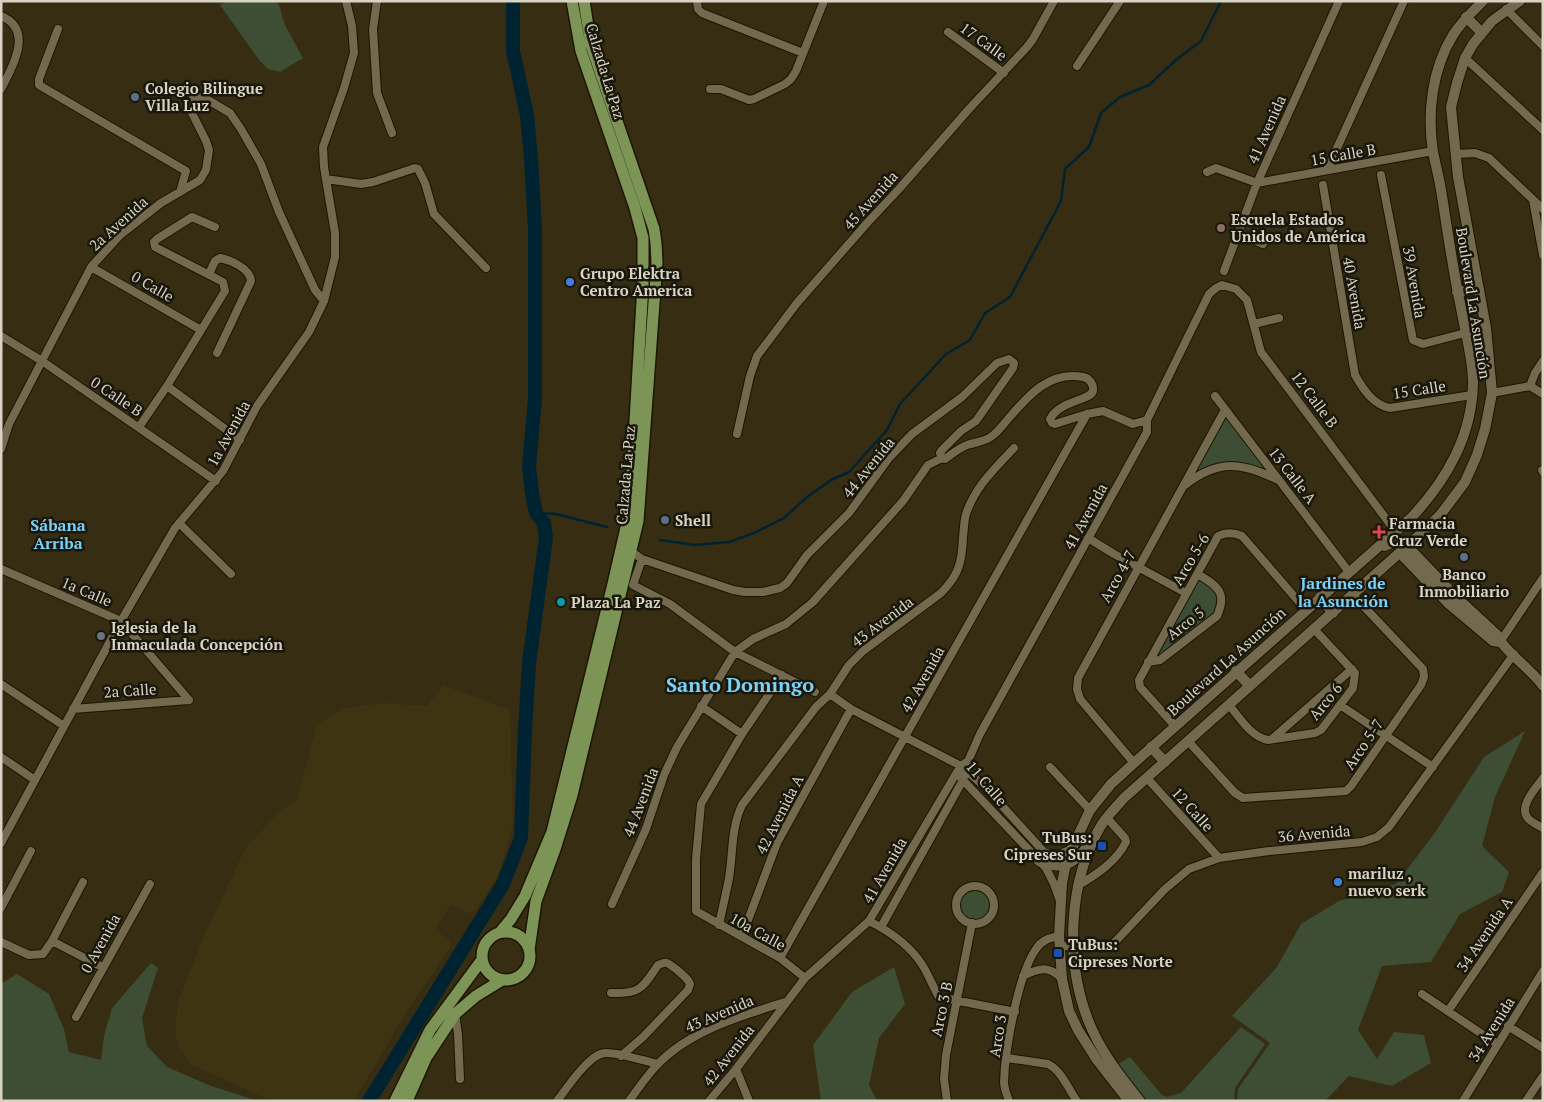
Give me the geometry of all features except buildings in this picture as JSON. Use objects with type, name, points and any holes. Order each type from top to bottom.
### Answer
[{"type":"main road","name":"Calzada La Paz","points":[[501,931],[518,909],[525,896],[552,832],[628,519],[632,472],[644,284],[643,238],[636,208],[581,51],[572,1]]},
{"type":"main road","name":"Calzada La Paz","points":[[530,950],[536,901],[572,796],[638,521],[657,262],[656,243],[651,218],[591,45],[584,1]]},
{"type":"main road","name":"Boulevard La Asunción","points":[[1134,1098],[1089,1049],[1069,1011],[1062,979],[1059,941],[1060,901],[1065,865],[1090,810],[1111,784],[1236,671],[1396,532],[1428,500],[1448,471],[1467,422],[1473,381],[1433,151],[1431,106],[1434,82],[1441,58],[1453,34],[1466,17],[1483,1]]},
{"type":"main road","name":"Boulevard La Asunción","points":[[1134,1098],[1108,1059],[1088,1021],[1078,984],[1073,919],[1077,886],[1097,834],[1107,818],[1124,798],[1404,550],[1441,514],[1465,482],[1477,455],[1485,430],[1492,393],[1486,328],[1458,177],[1451,107],[1456,83],[1465,58],[1481,32],[1506,10],[1520,1]]},
{"type":"main road","points":[[1466,17],[1481,32]]},
{"type":"main road","points":[[1439,180],[1458,177]]},
{"type":"main road","points":[[1457,292],[1479,289]]},
{"type":"main road","points":[[1472,374],[1490,370]]},
{"type":"main road","points":[[1375,550],[1397,541],[1401,542],[1404,550],[1449,604],[1493,642],[1500,642],[1542,682]]},
{"type":"main road","points":[[1320,597],[1333,612]]},
{"type":"main road","points":[[1236,671],[1250,686]]},
{"type":"main road","points":[[1151,747],[1165,762]]},
{"type":"main road","points":[[1039,861],[1055,866],[1065,865],[1080,856],[1097,834]]},
{"type":"main road","points":[[407,1101],[426,1058],[456,1014],[476,996],[502,980],[514,979],[525,970],[530,957],[530,950],[520,936],[509,931],[501,931],[490,936],[481,954],[482,961],[489,973],[502,980]]},
{"type":"main road","points":[[395,1101],[430,1030],[482,961]]},
{"type":"main road","points":[[1069,1011],[1088,1021]]},
{"type":"street","points":[[340,1],[347,4]]},
{"type":"street","points":[[377,1],[374,29],[377,92],[392,133]]},
{"type":"street","points":[[697,1],[700,11],[804,53]]},
{"type":"street","points":[[710,89],[721,89],[749,100],[785,84],[796,71],[824,1]]},
{"type":"street","name":"45 Avenida","points":[[736,434],[750,376],[757,356],[797,303],[969,109],[1034,39],[1054,1]]},
{"type":"street","points":[[1077,66],[1120,1]]},
{"type":"street","name":"41 Avenida","points":[[1224,271],[1257,183],[1339,1]]},
{"type":"street","points":[[1327,170],[1404,1]]},
{"type":"street","name":"1a Avenida","points":[[1,843],[121,621],[179,523],[216,481],[230,461],[257,406],[309,332],[324,301],[335,257],[335,233],[323,147],[354,53],[352,26],[347,4]]},
{"type":"street","points":[[1506,10],[1543,46]]},
{"type":"street","points":[[1,16],[11,21],[17,28],[18,52],[14,66],[1,89]]},
{"type":"street","points":[[58,29],[39,79],[39,85],[186,171],[180,192]]},
{"type":"street","name":"17 Calle","points":[[948,32],[1004,73]]},
{"type":"street","points":[[1465,58],[1543,130]]},
{"type":"street","name":"2a Avenida","points":[[1,448],[9,424],[91,267],[120,235],[161,203],[200,180],[206,170],[209,150],[190,109],[192,99],[196,96],[201,96],[230,113],[242,129],[260,164],[279,212],[315,290],[324,301]]},
{"type":"street","name":"15 Calle B","points":[[1257,183],[1433,151]]},
{"type":"street","points":[[1456,154],[1475,153],[1484,156],[1543,209]]},
{"type":"street","points":[[326,179],[361,184],[415,168],[418,169],[425,183],[434,214],[486,268]]},
{"type":"street","points":[[1207,172],[1216,168],[1257,183]]},
{"type":"street","name":"39 Avenida","points":[[1381,175],[1413,340],[1423,344],[1465,333]]},
{"type":"street","name":"40 Avenida","points":[[1323,185],[1355,375],[1362,388],[1373,399]]},
{"type":"street","points":[[1533,200],[1543,255]]},
{"type":"street","points":[[139,427],[167,386],[225,291],[223,282],[156,247],[154,242],[192,217],[215,226]]},
{"type":"street","points":[[1239,233],[1263,244]]},
{"type":"street","points":[[209,274],[215,261],[220,258],[245,270],[250,277],[250,281],[217,353]]},
{"type":"street","name":"0 Calle","points":[[91,267],[201,330]]},
{"type":"street","name":"41 Avenida","points":[[805,978],[869,921],[968,761],[980,734],[1147,432],[1147,420],[1209,294],[1222,285]]},
{"type":"street","name":"12 Calle B","points":[[1222,285],[1236,289],[1243,294],[1250,305],[1256,340],[1261,352],[1396,532]]},
{"type":"street","points":[[1254,324],[1279,318]]},
{"type":"street","name":"0 Calle B","points":[[1,336],[42,361],[216,481]]},
{"type":"street","name":"44 Avenida","points":[[632,552],[642,559],[733,590],[763,592],[780,588],[787,583],[807,555],[849,513],[890,458],[912,434],[962,397],[997,363],[1009,359],[1014,363],[1013,368],[976,421],[942,450],[940,453],[942,458]]},
{"type":"street","points":[[1530,386],[1535,373],[1543,361]]},
{"type":"street","name":"44 Avenida","points":[[612,904],[646,829],[664,774],[677,747],[735,652],[753,640],[786,624],[813,602],[903,500],[928,465],[942,458],[944,459],[968,444],[986,440],[994,435],[1026,398],[1039,387],[1057,377],[1076,376],[1086,378],[1093,386],[1090,396],[1066,404],[1056,410],[1050,421],[1055,424],[1087,414]]},
{"type":"street","points":[[167,386],[240,440]]},
{"type":"street","points":[[1492,393],[1530,386],[1543,394]]},
{"type":"street","name":"15 Calle","points":[[1373,399],[1379,406],[1390,408],[1472,395]]},
{"type":"street","name":"13 Calle A","points":[[1215,396],[1349,572]]},
{"type":"street","name":"Arco 4-7","points":[[1134,763],[1080,699],[1077,688],[1078,678],[1225,410]]},
{"type":"street","points":[[1087,414],[1103,411],[1133,424],[1147,420]]},
{"type":"street","name":"42 Avenida","points":[[780,958],[1087,414]]},
{"type":"street","name":"43 Avenida","points":[[719,925],[729,878],[732,840],[738,813],[742,805],[784,748],[816,707],[830,694],[849,665],[862,651],[941,594],[948,586],[959,569],[962,559],[965,517],[970,503],[992,471],[1014,448]]},
{"type":"street","name":"Arco 4-7","points":[[1182,488],[1195,477],[1209,469],[1231,465],[1259,470],[1280,481]]},
{"type":"street","points":[[179,523],[231,574]]},
{"type":"street","name":"Arco 5-6","points":[[1175,726],[1140,687],[1139,680],[1218,536],[1227,533],[1237,534],[1245,540],[1306,610]]},
{"type":"street","points":[[1088,538],[1186,593]]},
{"type":"street","points":[[642,559],[633,585],[670,604],[735,652],[815,692]]},
{"type":"street","name":"1a Calle","points":[[1,569],[121,621],[189,700]]},
{"type":"street","name":"Arco 5","points":[[1148,662],[1160,660],[1217,616],[1221,607],[1222,596],[1219,589],[1198,574]]},
{"type":"street","points":[[1500,642],[1543,578]]},
{"type":"street","name":"Arco 5-7","points":[[1188,741],[1235,793],[1243,798],[1346,790],[1351,786],[1424,677],[1423,669],[1353,595]]},
{"type":"street","name":"Arco 6","points":[[1271,739],[1315,733],[1320,730],[1353,688],[1355,673],[1314,630]]},
{"type":"street","name":"36 Avenida","points":[[1074,948],[1098,947],[1102,943],[1116,939],[1129,928],[1165,889],[1189,869],[1219,858],[1362,842],[1377,837],[1389,827],[1514,654]]},
{"type":"street","points":[[1229,705],[1255,735],[1261,739],[1271,739],[1352,669]]},
{"type":"street","points":[[701,706],[742,734],[782,675]]},
{"type":"street","points":[[1,684],[64,726]]},
{"type":"street","points":[[830,694],[851,709],[905,738]]},
{"type":"street","name":"2a Calle","points":[[73,708],[189,700]]},
{"type":"street","points":[[1340,705],[1433,767]]},
{"type":"street","name":"42 Avenida A","points":[[742,936],[777,843],[851,709]]},
{"type":"street","name":"10a Calle","points":[[742,734],[701,804],[696,859],[696,911],[780,958],[805,978]]},
{"type":"street","name":"11 Calle","points":[[905,738],[951,762],[985,787],[1044,852],[1057,856],[1071,849]]},
{"type":"street","points":[[1,757],[35,780]]},
{"type":"street","points":[[1050,767],[1090,810]]},
{"type":"street","name":"11 Calle","points":[[961,770],[963,780],[1039,861],[1050,876],[1060,901]]},
{"type":"street","name":"12 Calle","points":[[1147,778],[1219,858]]},
{"type":"street","points":[[1543,778],[1526,804],[1525,813],[1528,819],[1543,828]]},
{"type":"street","name":"41 Avenida","points":[[881,927],[963,780]]},
{"type":"street","points":[[1077,886],[1099,874],[1123,848],[1126,842],[1125,838],[1107,818]]},
{"type":"street","points":[[1,908],[31,851]]},
{"type":"street","name":"34 Avenida A","points":[[1448,1011],[1543,872]]},
{"type":"street","points":[[1,942],[29,955],[43,954],[52,941],[83,882]]},
{"type":"street","name":"0 Avenida","points":[[76,1017],[102,967],[150,884]]},
{"type":"street","points":[[976,886],[987,891],[991,896],[994,907],[989,918],[984,922],[972,923],[961,917],[956,906],[960,894],[970,887],[976,886]]},
{"type":"street","points":[[869,921],[898,938],[909,948],[922,965],[939,997],[1015,1012]]},
{"type":"street","name":"Arco 3 B","points":[[947,1101],[944,1079],[946,1055],[972,923]]},
{"type":"street","name":"Arco 3","points":[[1009,1101],[1004,1084],[1007,1058],[1015,1012],[1024,976],[1036,948],[1046,939],[1059,941]]},
{"type":"street","points":[[52,941],[102,967]]},
{"type":"street","points":[[1059,941],[1074,948]]},
{"type":"street","points":[[611,993],[627,994],[640,989],[658,965],[662,963],[667,964],[688,978],[690,984],[688,990],[622,1056]]},
{"type":"street","points":[[1024,976],[1040,969],[1048,969],[1056,972],[1062,979]]},
{"type":"street","name":"34 Avenida","points":[[1463,1101],[1543,971]]},
{"type":"street","name":"42 Avenida","points":[[709,1101],[736,1069],[805,978]]},
{"type":"street","points":[[1422,994],[1497,1044]]},
{"type":"street","name":"43 Avenida","points":[[629,1101],[658,1064],[680,1046],[710,1029],[785,1002]]},
{"type":"street","points":[[456,1014],[460,1080]]},
{"type":"street","points":[[1508,1026],[1543,1048]]},
{"type":"street","points":[[557,1101],[590,1060],[604,1053],[658,1064]]},
{"type":"street","points":[[1007,1058],[1048,1064],[1054,1067],[1077,1101]]},
{"type":"street","points":[[736,1069],[749,1101]]},
{"type":"street","points":[[1526,1101],[1543,1076]]},
{"type":"shaded area","points":[[443,685],[510,710],[513,824],[496,879],[476,910],[469,914],[451,904],[435,930],[451,941],[452,946],[409,1008],[354,1101],[272,1101],[192,1065],[179,1049],[175,1033],[178,1002],[205,934],[245,849],[278,814],[297,800],[317,724],[346,708],[383,703],[427,706]]},
{"type":"green space","points":[[227,1],[274,1],[279,5],[285,25],[303,58],[280,72],[268,69],[259,60],[220,5]]},
{"type":"green space","points":[[1226,415],[1270,474],[1249,464],[1230,462],[1211,467],[1190,476]]},
{"type":"green space","points":[[1198,577],[1210,584],[1220,597],[1215,614],[1158,658],[1153,658]]},
{"type":"green space","points":[[1525,731],[1495,797],[1482,846],[1509,872],[1502,892],[1460,914],[1431,962],[1382,966],[1358,1030],[1377,1059],[1394,1032],[1424,1035],[1431,1063],[1392,1086],[1349,1076],[1325,1101],[1237,1101],[1238,1089],[1270,1043],[1232,1016],[1277,967],[1301,924],[1339,901],[1396,884],[1434,834],[1484,757]]},
{"type":"green space","points":[[975,891],[986,895],[990,906],[986,917],[975,921],[964,917],[960,906],[964,895]]},
{"type":"green space","points":[[151,963],[158,968],[142,1018],[147,1046],[167,1067],[211,1086],[258,1101],[1,1101],[2,983],[17,974],[49,994],[64,1029],[69,1052],[101,1060],[104,1036],[112,1008]]},
{"type":"green space","points":[[894,967],[905,1004],[879,1038],[869,1085],[877,1101],[821,1101],[813,1045],[852,992]]},
{"type":"green space","points":[[1241,1027],[1265,1044],[1235,1088],[1234,1101],[1145,1101],[1118,1064],[1130,1057],[1162,1095],[1167,1097],[1181,1093]]},
{"type":"waterway","points":[[369,1101],[503,884],[521,838],[529,663],[546,538],[544,523],[536,513],[529,466],[535,399],[535,229],[527,115],[513,51],[513,1]]},
{"type":"waterway","points":[[660,540],[695,545],[729,542],[754,533],[784,518],[807,497],[831,480],[849,472],[887,430],[900,404],[946,354],[970,340],[985,313],[1010,297],[1061,201],[1065,169],[1089,147],[1101,113],[1120,97],[1149,85],[1177,59],[1201,41],[1221,1]]},
{"type":"waterway","points":[[536,513],[556,514],[607,527]]},
{"type":"place","name":"Colegio Bilingue Villa Luz","points":[[135,97]]},
{"type":"place","name":"Escuela Estados Unidos de América","points":[[1221,228]]},
{"type":"place","name":"Grupo Elektra Centro America","points":[[570,282]]},
{"type":"place","name":"Shell","points":[[665,520]]},
{"type":"place","name":"Farmacia Cruz Verde","points":[[1379,532]]},
{"type":"place","name":"Banco Inmobiliario","points":[[1464,557]]},
{"type":"place","name":"Plaza La Paz","points":[[561,602]]},
{"type":"place","name":"Iglesia de la Inmaculada Concepción","points":[[101,636]]},
{"type":"place","name":"TuBus: Cipreses Sur","points":[[1102,846]]},
{"type":"place","name":"mariluz , nuevo serk","points":[[1338,882]]},
{"type":"place","name":"TuBus: Cipreses Norte","points":[[1058,953]]},
{"type":"district","name":"Sábana Arriba","points":[[58,534]]},
{"type":"district","name":"Jardines de la Asunción","points":[[1343,592]]},
{"type":"district","name":"Santo Domingo","points":[[740,684]]}]
